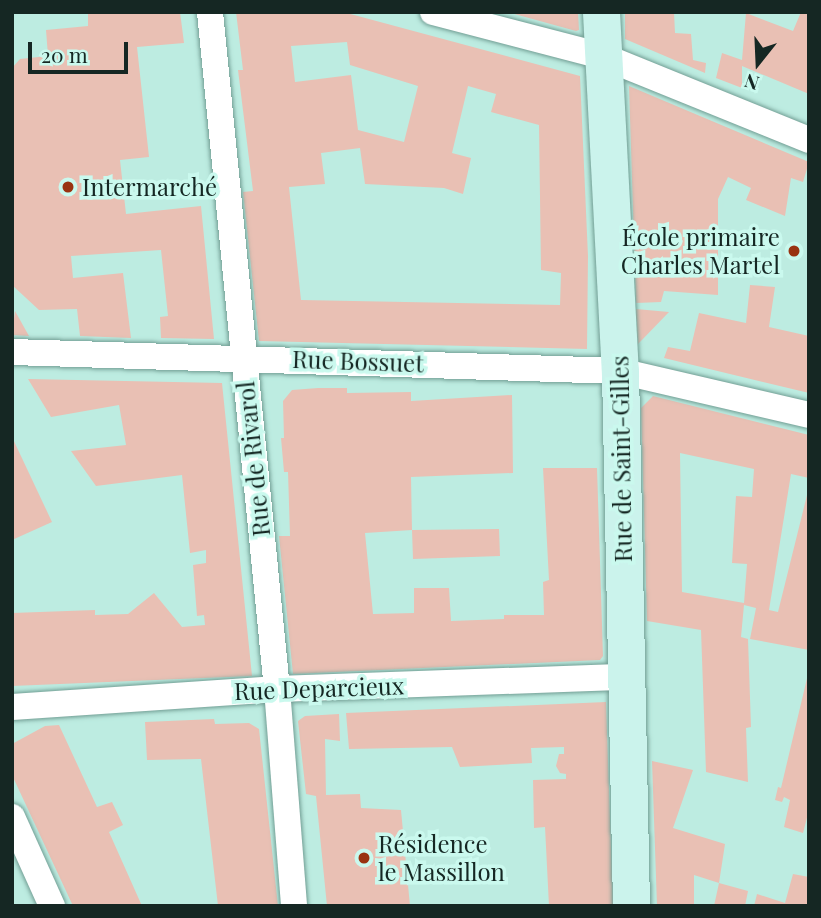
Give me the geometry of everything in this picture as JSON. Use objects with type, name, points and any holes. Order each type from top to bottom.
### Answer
[{"type":"street","name":"Rue de Rivarol","points":[[210,12],[277,689],[294,906]]},
{"type":"street","points":[[433,12],[602,56],[809,140]]},
{"type":"street","name":"Rue de Saint-Gilles","points":[[601,12],[620,370],[631,906]]},
{"type":"street","name":"Rue Bossuet","points":[[12,352],[620,370],[809,415]]},
{"type":"street","name":"Rue Deparcieux","points":[[12,707],[277,689],[626,677]]},
{"type":"street","points":[[12,817],[52,906]]},
{"type":"building","name":"Intermarché","points":[[88,12],[180,12],[184,43],[137,47],[149,157],[120,160],[126,214],[201,206],[214,339],[161,338],[160,317],[168,316],[161,250],[71,256],[73,278],[123,273],[131,338],[80,336],[77,309],[39,310],[12,285],[12,68],[20,59],[48,56],[46,30],[88,26]]},
{"type":"building","points":[[236,12],[343,12],[580,76],[588,256],[587,349],[259,341],[243,192],[253,191],[238,70],[243,70]],"holes":[[[347,42],[350,65],[418,86],[404,142],[358,130],[351,75],[295,82],[291,46]],[[468,86],[496,94],[491,112],[539,125],[541,270],[561,273],[560,305],[301,300],[289,187],[325,184],[321,153],[360,148],[365,184],[444,188],[463,194],[471,158],[452,153]]]},
{"type":"building","points":[[507,12],[578,12],[579,30],[576,31]]},
{"type":"building","points":[[625,12],[674,12],[675,33],[691,34],[693,60],[706,63],[705,73],[625,39]]},
{"type":"building","points":[[801,12],[809,12],[809,94],[742,66],[742,88],[716,78],[722,53],[742,60],[746,13],[793,31]]},
{"type":"building","points":[[629,86],[809,162],[803,182],[791,178],[785,216],[746,200],[751,188],[728,177],[718,199],[718,295],[664,291],[661,302],[636,303]]},
{"type":"building","points":[[750,285],[775,287],[769,327],[809,336],[809,393],[664,358],[668,347],[690,351],[699,313],[746,323]]},
{"type":"building","points":[[636,309],[669,312],[638,344]]},
{"type":"building","points":[[15,311],[29,336],[12,335]]},
{"type":"building","points":[[28,379],[222,383],[252,676],[12,686],[12,613],[95,610],[95,615],[128,614],[154,593],[182,627],[205,625],[204,615],[197,616],[193,565],[206,563],[206,550],[190,553],[182,475],[96,486],[71,451],[126,445],[119,405],[51,417]]},
{"type":"building","points":[[347,388],[347,393],[411,392],[411,401],[512,395],[513,473],[411,477],[412,530],[365,533],[373,614],[414,613],[414,588],[449,588],[451,621],[504,619],[504,615],[544,615],[543,582],[549,580],[543,468],[597,468],[603,656],[600,660],[293,674],[279,536],[290,536],[288,472],[284,472],[281,438],[284,438],[283,401],[292,390]]},
{"type":"building","points":[[653,396],[809,435],[809,478],[791,474],[769,610],[778,612],[809,487],[809,650],[750,639],[756,608],[744,605],[741,637],[748,639],[751,727],[746,728],[748,782],[706,772],[701,630],[647,621],[641,408]],"holes":[[[680,453],[754,469],[752,497],[736,496],[732,563],[747,564],[744,603],[682,592]]]},
{"type":"building","points":[[12,437],[52,522],[12,540]]},
{"type":"building","points":[[499,529],[500,556],[413,559],[412,530]]},
{"type":"building","points":[[808,674],[809,810],[803,833],[784,827],[790,800],[784,797],[782,802],[775,800],[778,787],[781,788]]},
{"type":"building","points":[[606,702],[613,906],[549,906],[545,827],[534,828],[533,780],[566,779],[566,774],[560,773],[556,766],[559,754],[564,754],[564,747],[531,748],[532,763],[460,767],[452,747],[349,749],[346,713]]},
{"type":"building","name":"Résidence le Massillon","points":[[339,714],[340,741],[325,739],[326,795],[360,794],[361,808],[401,810],[410,906],[327,906],[316,796],[306,794],[298,721],[305,716]]},
{"type":"building","points":[[214,719],[215,724],[249,723],[259,729],[278,906],[218,906],[201,759],[147,760],[145,722]]},
{"type":"building","points":[[59,725],[97,807],[112,802],[123,825],[109,832],[142,906],[73,906],[12,775],[12,744],[45,726]]},
{"type":"building","points":[[652,761],[693,770],[673,828],[725,844],[719,883],[694,875],[694,906],[657,906]]},
{"type":"building","points":[[793,874],[809,877],[809,906],[754,906],[757,894],[785,903]]},
{"type":"building","points":[[719,883],[748,891],[745,906],[714,906]]},
{"type":"place","name":"Intermarché","points":[[68,187]]},
{"type":"place","name":"École primaire Charles Martel","points":[[794,251]]},
{"type":"place","name":"Résidence le Massillon","points":[[364,858]]}]
